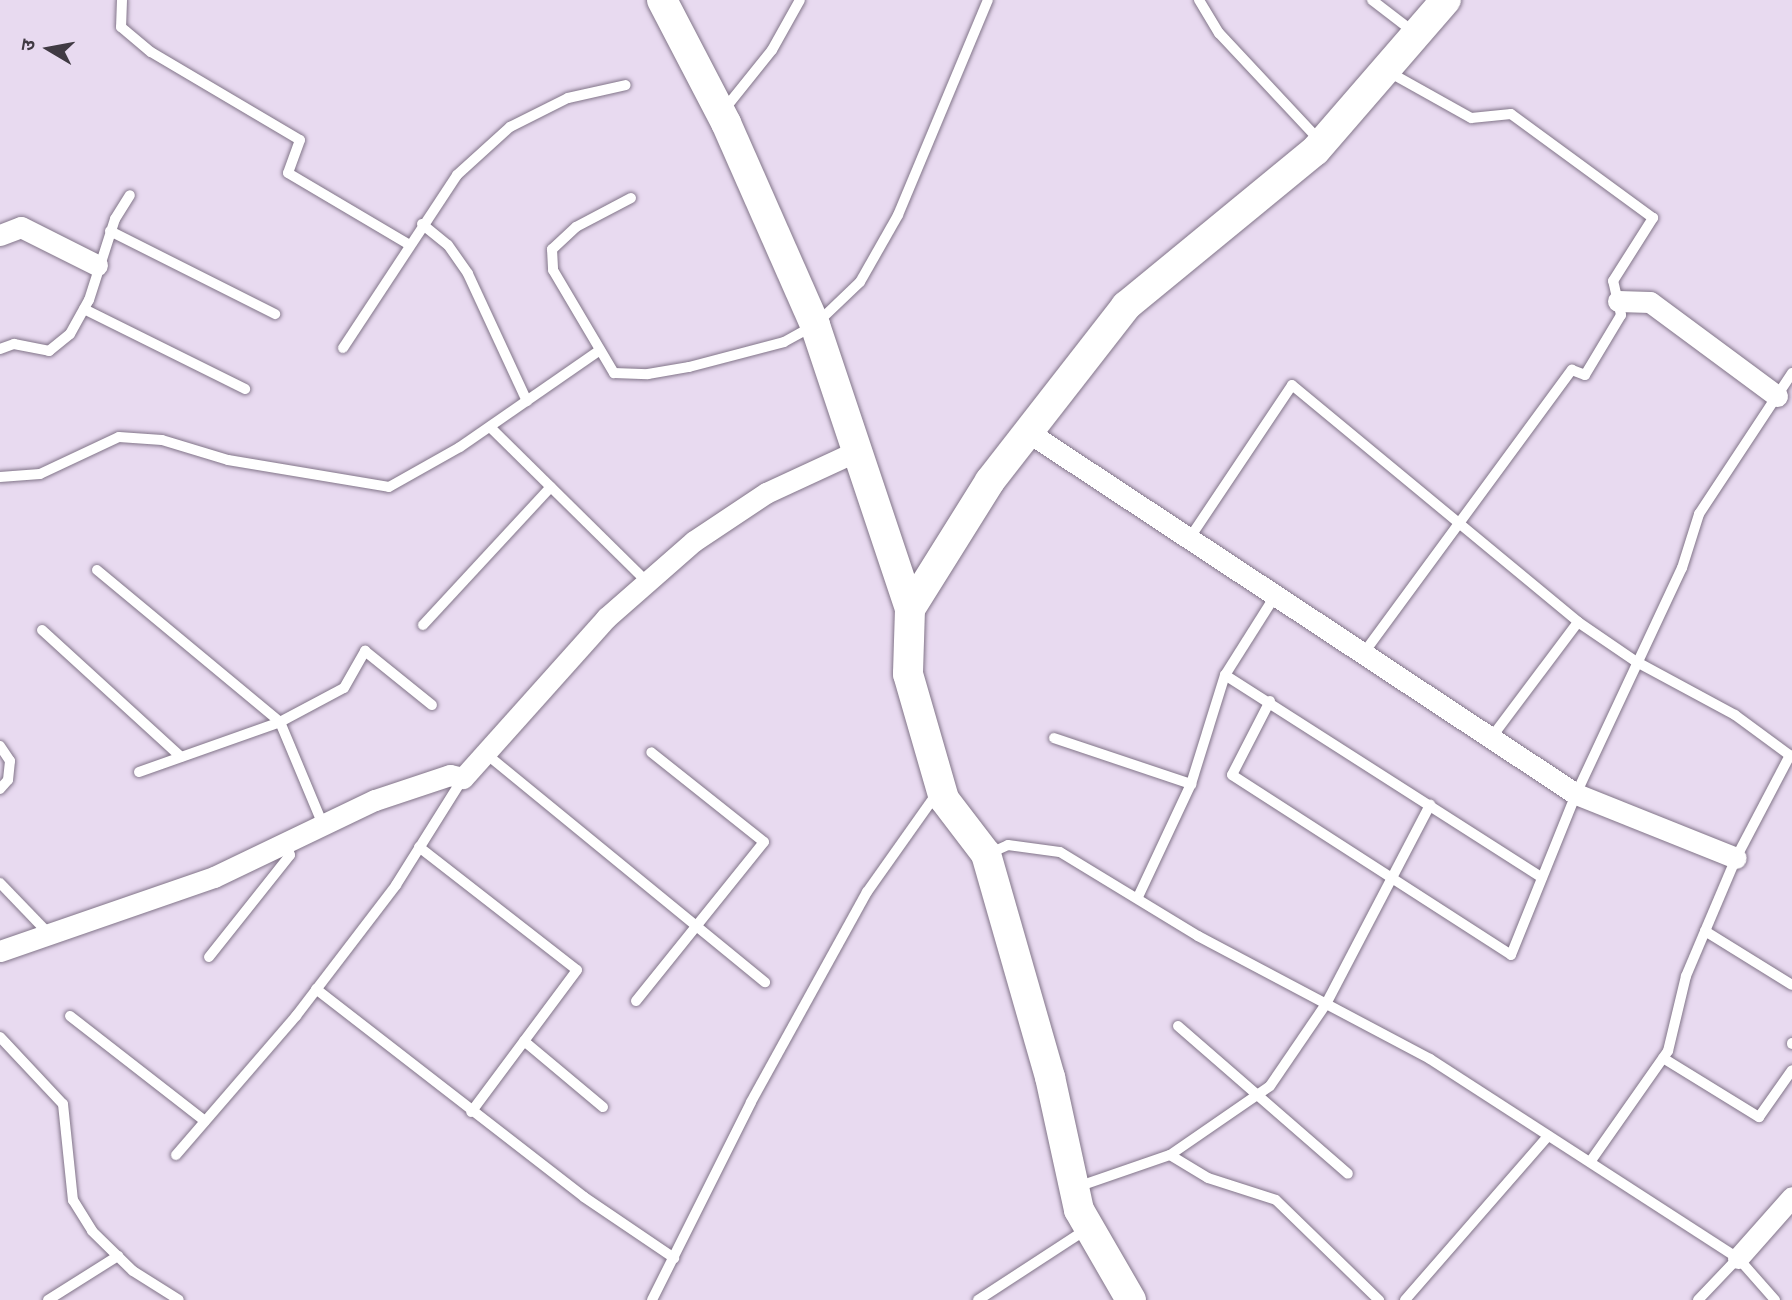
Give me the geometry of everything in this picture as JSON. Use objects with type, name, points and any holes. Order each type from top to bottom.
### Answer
[{"type":"street","points":[[662,0],[721,113],[815,325],[910,609],[908,674],[941,788],[986,855],[1050,1077],[1079,1210],[1131,1300]]},
{"type":"street","points":[[910,609],[990,481],[1126,306],[1322,143],[1446,0]]},
{"type":"street","points":[[0,234],[21,227],[97,265]]},
{"type":"street","points":[[1618,301],[1650,302],[1777,396]]},
{"type":"street","points":[[1028,432],[1576,794],[1736,858]]},
{"type":"street","points":[[0,951],[51,936],[214,877],[376,800],[450,775],[463,778],[606,618],[694,541],[766,493],[858,451]]},
{"type":"street","points":[[1738,1258],[1792,1197]]},
{"type":"lane","points":[[122,0],[121,27],[151,52],[300,140],[288,173],[408,244]]},
{"type":"lane","points":[[721,113],[772,50],[800,0]]},
{"type":"lane","points":[[631,198],[576,227],[552,249],[553,270],[614,373],[648,374],[785,342],[815,325],[860,282],[898,215],[988,0]]},
{"type":"lane","points":[[1199,0],[1219,33],[1322,143]]},
{"type":"lane","points":[[1372,0],[1418,34]]},
{"type":"lane","points":[[1363,654],[1572,370],[1585,375],[1621,316],[1612,281],[1653,218],[1511,114],[1471,118],[1387,71]]},
{"type":"lane","points":[[343,348],[408,244],[457,174],[510,127],[568,98],[626,85]]},
{"type":"lane","points":[[0,349],[14,344],[50,351],[70,334],[84,309],[110,231],[130,195]]},
{"type":"lane","points":[[422,224],[448,245],[468,274],[527,401]]},
{"type":"lane","points":[[110,231],[275,314]]},
{"type":"lane","points":[[84,309],[245,389]]},
{"type":"lane","points":[[0,477],[40,474],[119,437],[162,440],[228,460],[389,487],[490,427],[600,349]]},
{"type":"lane","points":[[1270,701],[1233,775],[1511,955],[1576,794],[1635,661],[1682,568],[1699,514],[1792,373]]},
{"type":"lane","points":[[1189,539],[1293,385],[1578,622],[1635,661],[1735,715],[1791,756],[1736,858],[1686,976],[1663,1058],[1590,1162]]},
{"type":"lane","points":[[490,427],[647,582]]},
{"type":"lane","points":[[423,625],[551,488]]},
{"type":"lane","points":[[97,570],[280,722],[323,825]]},
{"type":"lane","points":[[1138,897],[1191,784],[1225,675],[1275,596]]},
{"type":"lane","points":[[1491,738],[1578,622]]},
{"type":"lane","points":[[42,630],[181,757]]},
{"type":"lane","points":[[139,772],[280,722],[344,688],[365,651],[432,705]]},
{"type":"lane","points":[[1225,675],[1270,701],[1542,878]]},
{"type":"lane","points":[[1054,738],[1191,784]]},
{"type":"lane","points":[[0,746],[10,761],[8,780],[0,789]]},
{"type":"lane","points":[[636,1001],[764,842],[651,752]]},
{"type":"lane","points":[[485,753],[765,982]]},
{"type":"lane","points":[[176,1155],[316,989],[396,885],[463,778]]},
{"type":"lane","points":[[652,1300],[751,1102],[867,892],[941,788]]},
{"type":"lane","points":[[1075,1188],[1170,1156],[1270,1086],[1326,1004],[1430,805]]},
{"type":"lane","points":[[209,957],[290,855],[286,843]]},
{"type":"lane","points":[[986,855],[1008,845],[1060,852],[1138,897],[1198,936],[1430,1059],[1738,1258],[1775,1300]]},
{"type":"lane","points":[[419,847],[576,970],[471,1112]]},
{"type":"lane","points":[[0,883],[51,936]]},
{"type":"lane","points":[[1706,931],[1792,985]]},
{"type":"lane","points":[[316,989],[471,1112],[674,1258]]},
{"type":"lane","points":[[70,1016],[205,1121]]},
{"type":"lane","points":[[1178,1026],[1348,1174]]},
{"type":"lane","points":[[0,1037],[63,1104],[73,1200],[92,1231],[133,1271],[179,1300]]},
{"type":"lane","points":[[524,1041],[603,1107]]},
{"type":"lane","points":[[1663,1058],[1759,1117],[1792,1070]]},
{"type":"lane","points":[[1405,1300],[1548,1136]]},
{"type":"lane","points":[[1170,1156],[1208,1178],[1276,1200],[1379,1300]]},
{"type":"lane","points":[[978,1300],[1089,1227]]},
{"type":"lane","points":[[55,1299],[118,1256]]},
{"type":"lane","points":[[1698,1300],[1738,1258]]}]
